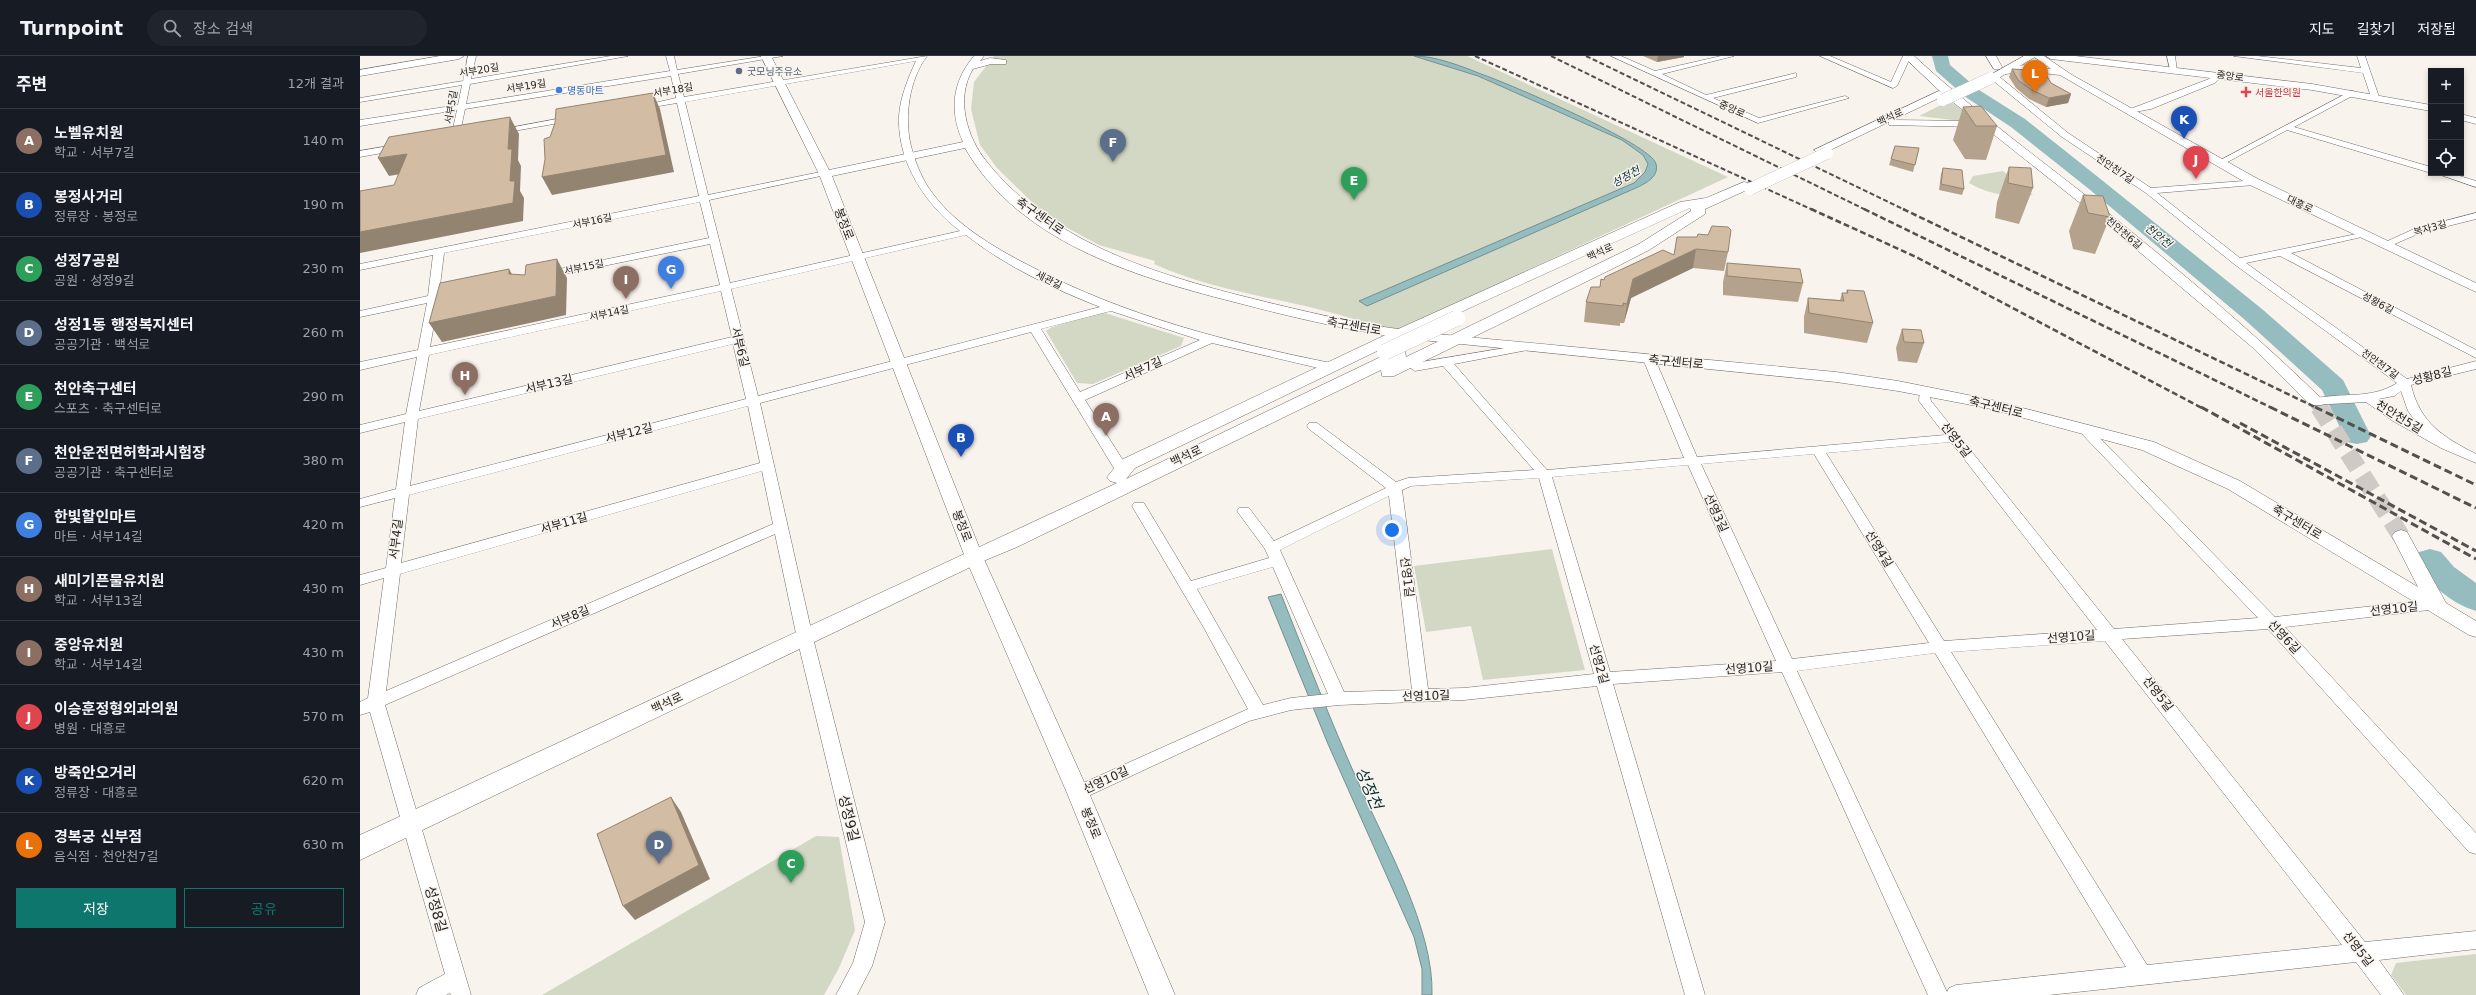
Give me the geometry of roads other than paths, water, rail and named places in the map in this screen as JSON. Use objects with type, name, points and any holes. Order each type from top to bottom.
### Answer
[{"type":"main road","points":[[360,68],[432,56]]},
{"type":"main road","points":[[360,73],[459,56]]},
{"type":"main road","points":[[1993,73],[2011,56]]},
{"type":"main road","points":[[1941,97],[2032,56]]},
{"type":"main road","name":"백석로","points":[[1824,152],[1892,123],[1909,119],[1941,97]]},
{"type":"main road","name":"백석로","points":[[360,848],[974,557],[1010,542],[1121,478],[1941,97]]},
{"type":"main road","points":[[1121,478],[1149,454],[1402,333],[1685,206],[1704,206]]},
{"type":"main road","points":[[1121,478],[1144,484],[1165,477],[1454,340],[1644,247],[1704,206]]},
{"type":"street","name":"서부5길","points":[[455,138],[463,106],[465,82],[472,56]]},
{"type":"street","name":"서부20길","points":[[360,100],[624,56]]},
{"type":"street","name":"서부6길","points":[[670,56],[753,401],[805,638]]},
{"type":"street","points":[[1615,56],[1706,97]]},
{"type":"street","points":[[1654,74],[1730,56]]},
{"type":"street","name":"천안천6길","points":[[1824,56],[1893,86],[1908,56],[1948,93],[1990,124],[2257,344],[2319,402]]},
{"type":"street","points":[[1991,56],[1993,73],[2014,69],[2032,69],[2069,77]]},
{"type":"street","name":"대흥로","points":[[2038,56],[2069,77],[2254,182],[2476,288]]},
{"type":"street","name":"중앙로","points":[[2050,56],[2219,75],[2351,93],[2428,107]]},
{"type":"street","points":[[2171,56],[2174,69]]},
{"type":"street","points":[[2238,56],[2366,71]]},
{"type":"street","points":[[2361,56],[2375,97]]},
{"type":"street","name":"서부19길","points":[[360,123],[771,57]]},
{"type":"street","name":"봉정로","points":[[771,57],[777,82],[825,174],[974,557],[1078,793],[1162,995]]},
{"type":"street","name":"서부18길","points":[[634,108],[922,57]]},
{"type":"street","name":"세관길","points":[[922,57],[904,98],[902,126],[916,174],[933,199],[968,232],[985,245],[1059,286],[1109,308],[1209,340],[1331,367]]},
{"type":"street","points":[[975,61],[1003,62]]},
{"type":"street","name":"축구센터로","points":[[975,61],[965,76],[961,102],[961,118],[969,144],[991,178],[1047,224],[1117,261],[1183,285],[1329,322],[1454,340],[1836,377],[1988,404],[2087,432],[2148,446],[2193,464],[2234,485],[2437,604],[2476,630]]},
{"type":"street","name":"천안천7길","points":[[1993,73],[2065,135],[2149,191],[2238,262],[2405,383]]},
{"type":"street","name":"중앙로","points":[[1706,97],[1793,75]]},
{"type":"street","points":[[2129,111],[2148,107],[2212,81],[2219,75]]},
{"type":"street","points":[[2220,162],[2351,93]]},
{"type":"street","name":"중앙로","points":[[1706,97],[1758,121],[1844,98]]},
{"type":"street","points":[[485,133],[581,117]]},
{"type":"street","points":[[2464,118],[2476,121]]},
{"type":"street","points":[[1909,119],[1990,124]]},
{"type":"street","points":[[2286,127],[2428,169]]},
{"type":"street","points":[[825,174],[969,144]]},
{"type":"street","points":[[360,154],[408,146]]},
{"type":"street","name":"서부16길","points":[[360,267],[825,174]]},
{"type":"street","points":[[2450,176],[2476,184]]},
{"type":"street","points":[[2149,191],[2254,182]]},
{"type":"street","name":"복자3길","points":[[2386,244],[2417,231],[2476,216]]},
{"type":"street","name":"서부14길","points":[[360,366],[725,288],[968,232]]},
{"type":"street","points":[[2238,262],[2362,234]]},
{"type":"street","name":"서부15길","points":[[535,278],[714,240]]},
{"type":"street","name":"서부4길","points":[[412,823],[376,702],[412,417],[433,299],[439,252]]},
{"type":"street","name":"성황6길","points":[[2281,252],[2476,354]]},
{"type":"street","points":[[360,314],[449,295]]},
{"type":"street","name":"서부12길","points":[[360,503],[1109,308]]},
{"type":"street","points":[[1034,327],[1078,398],[1121,478]]},
{"type":"street","name":"서부13길","points":[[360,429],[738,339]]},
{"type":"street","name":"서부7길","points":[[1078,398],[1209,340]]},
{"type":"street","points":[[1415,367],[1447,363],[1529,347]]},
{"type":"street","name":"선영3길","points":[[1649,359],[1692,460],[1938,995]]},
{"type":"street","name":"선영2길","points":[[1447,363],[1544,474],[1695,995]]},
{"type":"street","name":"성황8길","points":[[2366,398],[2390,393],[2405,383],[2476,365]]},
{"type":"street","points":[[2405,383],[2408,404],[2420,420],[2446,445]]},
{"type":"street","name":"선영5길","points":[[1924,392],[1925,400],[1954,438],[2394,995]]},
{"type":"street","name":"천안천5길","points":[[2319,402],[2366,398],[2397,418],[2446,445],[2476,459]]},
{"type":"street","points":[[1313,426],[1395,488]]},
{"type":"street","name":"선영6길","points":[[2087,432],[2272,623],[2476,846]]},
{"type":"street","points":[[1188,587],[1275,554],[1408,482],[1544,474],[1692,460],[1818,452],[1954,438]]},
{"type":"street","name":"선영4길","points":[[1818,452],[1940,647],[2142,976]]},
{"type":"street","name":"서부11길","points":[[360,580],[767,465]]},
{"type":"street","name":"선영1길","points":[[1395,488],[1421,696]]},
{"type":"street","points":[[1138,506],[1188,587],[1259,713]]},
{"type":"street","points":[[1244,511],[1275,554],[1339,699]]},
{"type":"street","name":"서부8길","points":[[360,709],[780,526]]},
{"type":"street","points":[[2401,536],[2437,604]]},
{"type":"street","name":"선영10길","points":[[1078,793],[1245,716],[1291,704],[1339,699],[1464,694],[1603,679],[1787,666],[1940,647],[2272,623],[2437,604]]},
{"type":"street","name":"성정9길","points":[[805,638],[875,922],[862,966],[846,995]]},
{"type":"street","name":"성정8길","points":[[412,823],[458,987]]},
{"type":"street","points":[[1956,995],[2476,940]]},
{"type":"street","points":[[426,995],[458,987]]},
{"type":"water","points":[[1414,56],[1422,56],[1440,60],[1465,68],[1547,101],[1606,129],[1631,143],[1648,155],[1656,164],[1655,174],[1652,178],[1638,187],[1367,306],[1359,301],[1634,183],[1645,172],[1648,164],[1643,155],[1622,140],[1478,76]]},
{"type":"water","points":[[1281,594],[1318,688],[1358,782],[1394,859],[1417,915],[1431,969],[1432,995],[1422,995],[1422,969],[1414,937],[1328,744],[1268,597]]},
{"type":"waterway","name":"천안천","points":[[1940,56],[1942,67],[1973,94],[2018,123],[2096,185],[2253,314],[2334,386],[2357,436]]},
{"type":"waterway","name":"천안천","points":[[2430,560],[2442,575],[2476,599]]},
{"type":"tunnel","points":[[2316,402],[2320,408]]},
{"type":"tunnel","points":[[2319,407],[2401,536]]},
{"type":"railway","points":[[1475,56],[1813,210]]},
{"type":"railway","points":[[1551,56],[1866,210]]},
{"type":"railway","points":[[1586,56],[1905,210]]},
{"type":"railway","points":[[1811,209],[1918,258],[2202,408]]},
{"type":"railway","points":[[1864,209],[2272,408]]},
{"type":"railway","points":[[1903,209],[2317,408]]},
{"type":"railway","points":[[2201,407],[2476,559]]},
{"type":"railway","points":[[2270,407],[2476,508]]},
{"type":"railway","points":[[2315,407],[2476,485]]},
{"type":"railway","points":[[2240,423],[2476,551]]},
{"type":"place","name":"굿모닝주유소","points":[[739,71]]},
{"type":"place","name":"명동마트","points":[[559,90]]},
{"type":"place","name":"서울한의원","points":[[2246,92]]},
{"type":"place","name":"경복궁 신부점","points":[[2035,93]]},
{"type":"place","name":"방죽안오거리","points":[[2184,139]]},
{"type":"place","name":"천안운전면허학과시험장","points":[[1113,162]]},
{"type":"place","name":"이승훈정형외과의원","points":[[2196,179]]},
{"type":"place","name":"천안축구센터","points":[[1354,200]]},
{"type":"place","name":"한빛할인마트","points":[[671,289]]},
{"type":"place","name":"중앙유치원","points":[[626,299]]},
{"type":"place","name":"새미기픈물유치원","points":[[465,395]]},
{"type":"place","name":"노벨유치원","points":[[1106,436]]},
{"type":"place","name":"봉정사거리","points":[[961,457]]},
{"type":"place","name":"성정1동 행정복지센터","points":[[659,864]]},
{"type":"place","name":"성정7공원","points":[[791,883]]},
{"type":"water label","name":"성정천","points":[[1626,177]]},
{"type":"water label","name":"성정천","points":[[1369,788]]}]
